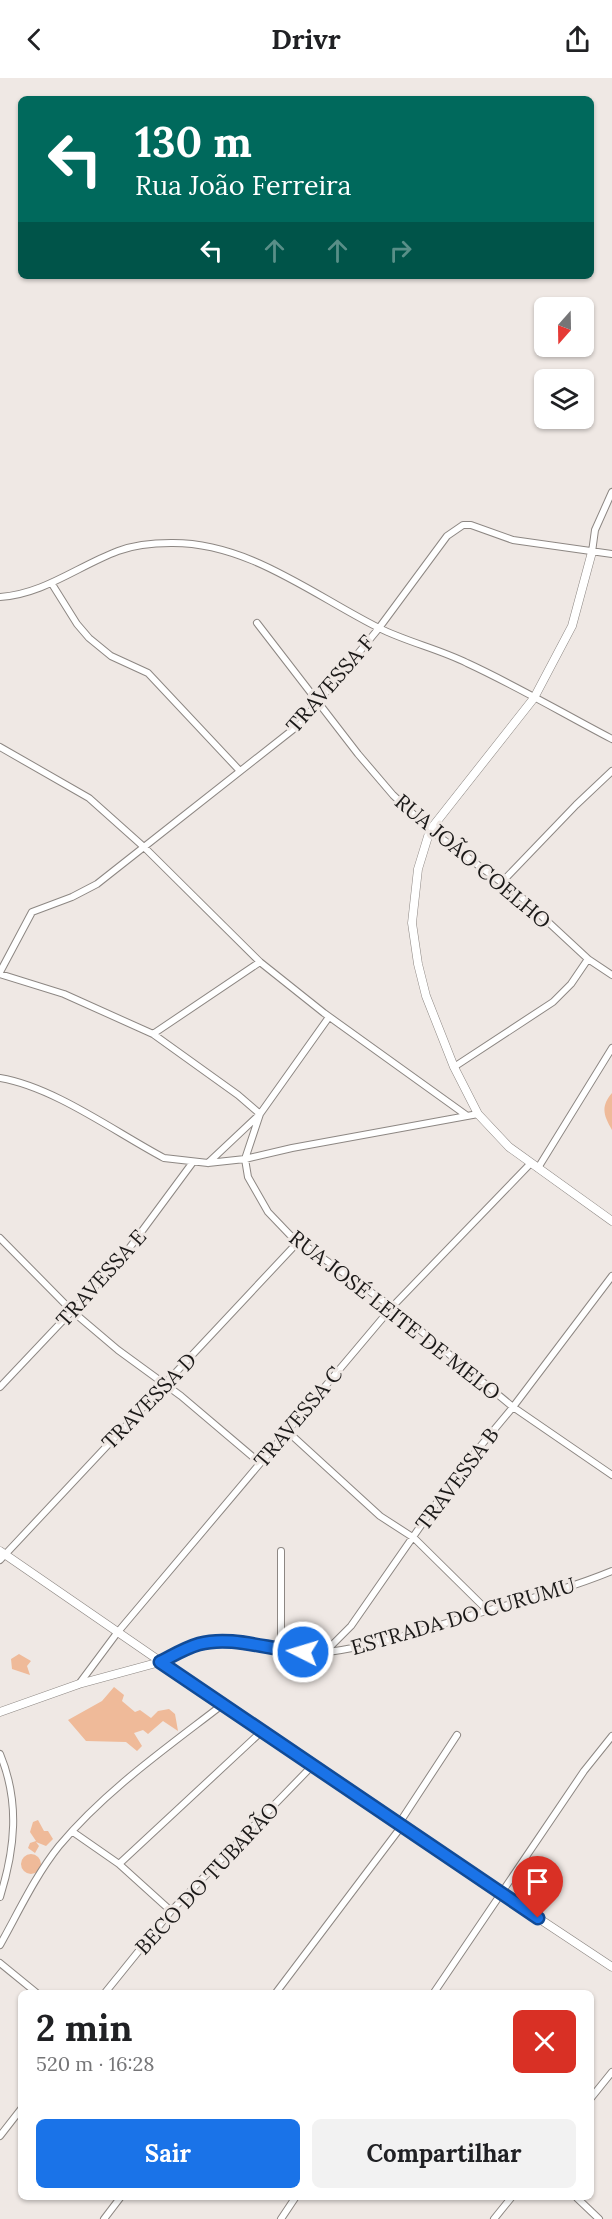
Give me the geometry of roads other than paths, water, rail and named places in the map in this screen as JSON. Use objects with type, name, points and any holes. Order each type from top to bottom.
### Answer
[{"type":"street","points":[[612,492],[595,530],[592,552],[572,626],[534,698],[430,830],[418,869],[412,923],[417,964],[426,996],[454,1067],[478,1114],[509,1147],[612,1221]]},
{"type":"street","name":"TRAVESSA F","points":[[0,973],[32,912],[97,884],[300,724],[378,628],[447,536],[463,525],[513,540],[612,554]]},
{"type":"street","points":[[0,597],[20,594],[52,584],[119,551],[152,544],[198,544],[220,549],[264,566],[378,628],[466,662],[612,739]]},
{"type":"street","points":[[52,584],[76,624],[89,638],[111,656],[148,673],[240,771]]},
{"type":"street","name":"RUA JOÃO COELHO","points":[[257,623],[381,783],[430,830],[502,882],[588,959],[612,975]]},
{"type":"street","points":[[0,747],[89,798],[145,848],[260,962],[328,1017],[466,1115]]},
{"type":"street","points":[[502,882],[612,771]]},
{"type":"street","points":[[454,1067],[553,1002],[571,984],[588,959]]},
{"type":"street","points":[[153,1034],[260,962]]},
{"type":"street","points":[[0,973],[64,994],[153,1034],[238,1095],[260,1114]]},
{"type":"street","points":[[208,1163],[260,1114],[328,1017]]},
{"type":"street","name":"TRAVESSA C","points":[[79,1684],[117,1633],[392,1307],[535,1166],[612,1048]]},
{"type":"street","points":[[0,1078],[24,1083],[52,1095],[164,1158],[194,1162],[245,1160],[292,1148],[478,1114]]},
{"type":"street","points":[[245,1160],[260,1114]]},
{"type":"street","name":"RUA JOSÉ LEITE DE MELO","points":[[245,1160],[248,1177],[259,1198],[298,1242],[392,1307],[513,1407],[612,1475]]},
{"type":"street","name":"TRAVESSA E","points":[[0,1387],[122,1258],[194,1162]]},
{"type":"street","points":[[0,1238],[72,1311],[118,1350],[164,1383],[260,1463]]},
{"type":"street","name":"TRAVESSA D","points":[[2,1556],[164,1383],[194,1355],[298,1242]]},
{"type":"street","name":"TRAVESSA B","points":[[324,1653],[351,1626],[364,1604],[395,1568],[454,1479],[513,1407],[612,1276]]},
{"type":"street","points":[[286,1431],[380,1516],[414,1538],[488,1611]]},
{"type":"street","points":[[281,1551],[281,1650]]},
{"type":"street","points":[[2,1556],[612,1968]]},
{"type":"street","name":"ESTRADA DO CURUMU","points":[[0,1713],[79,1684],[160,1662],[193,1646],[209,1643],[239,1643],[281,1650],[324,1653],[376,1643],[577,1584],[612,1571]]},
{"type":"street","points":[[0,1946],[58,1847],[84,1818],[135,1772],[222,1705]]},
{"type":"street","points":[[119,1864],[261,1732]]},
{"type":"street","points":[[278,1990],[400,1826],[457,1735]]},
{"type":"street","points":[[436,1990],[584,1771],[612,1736]]},
{"type":"street","points":[[0,1754],[10,1781],[14,1811],[10,1858],[0,1897]]},
{"type":"street","name":"BECO DO TUBARÃO","points":[[107,1990],[171,1911],[312,1766]]},
{"type":"street","points":[[73,1832],[119,1864],[171,1911]]},
{"type":"street","points":[[0,1963],[33,1990]]},
{"type":"street","points":[[594,2094],[612,2072]]},
{"type":"street","points":[[0,2136],[18,2113]]},
{"type":"street","points":[[104,2219],[118,2200]]},
{"type":"street","points":[[281,2219],[290,2200]]},
{"type":"street","points":[[494,2219],[509,2200]]},
{"type":"street","points":[[579,2200],[599,2219]]}]
